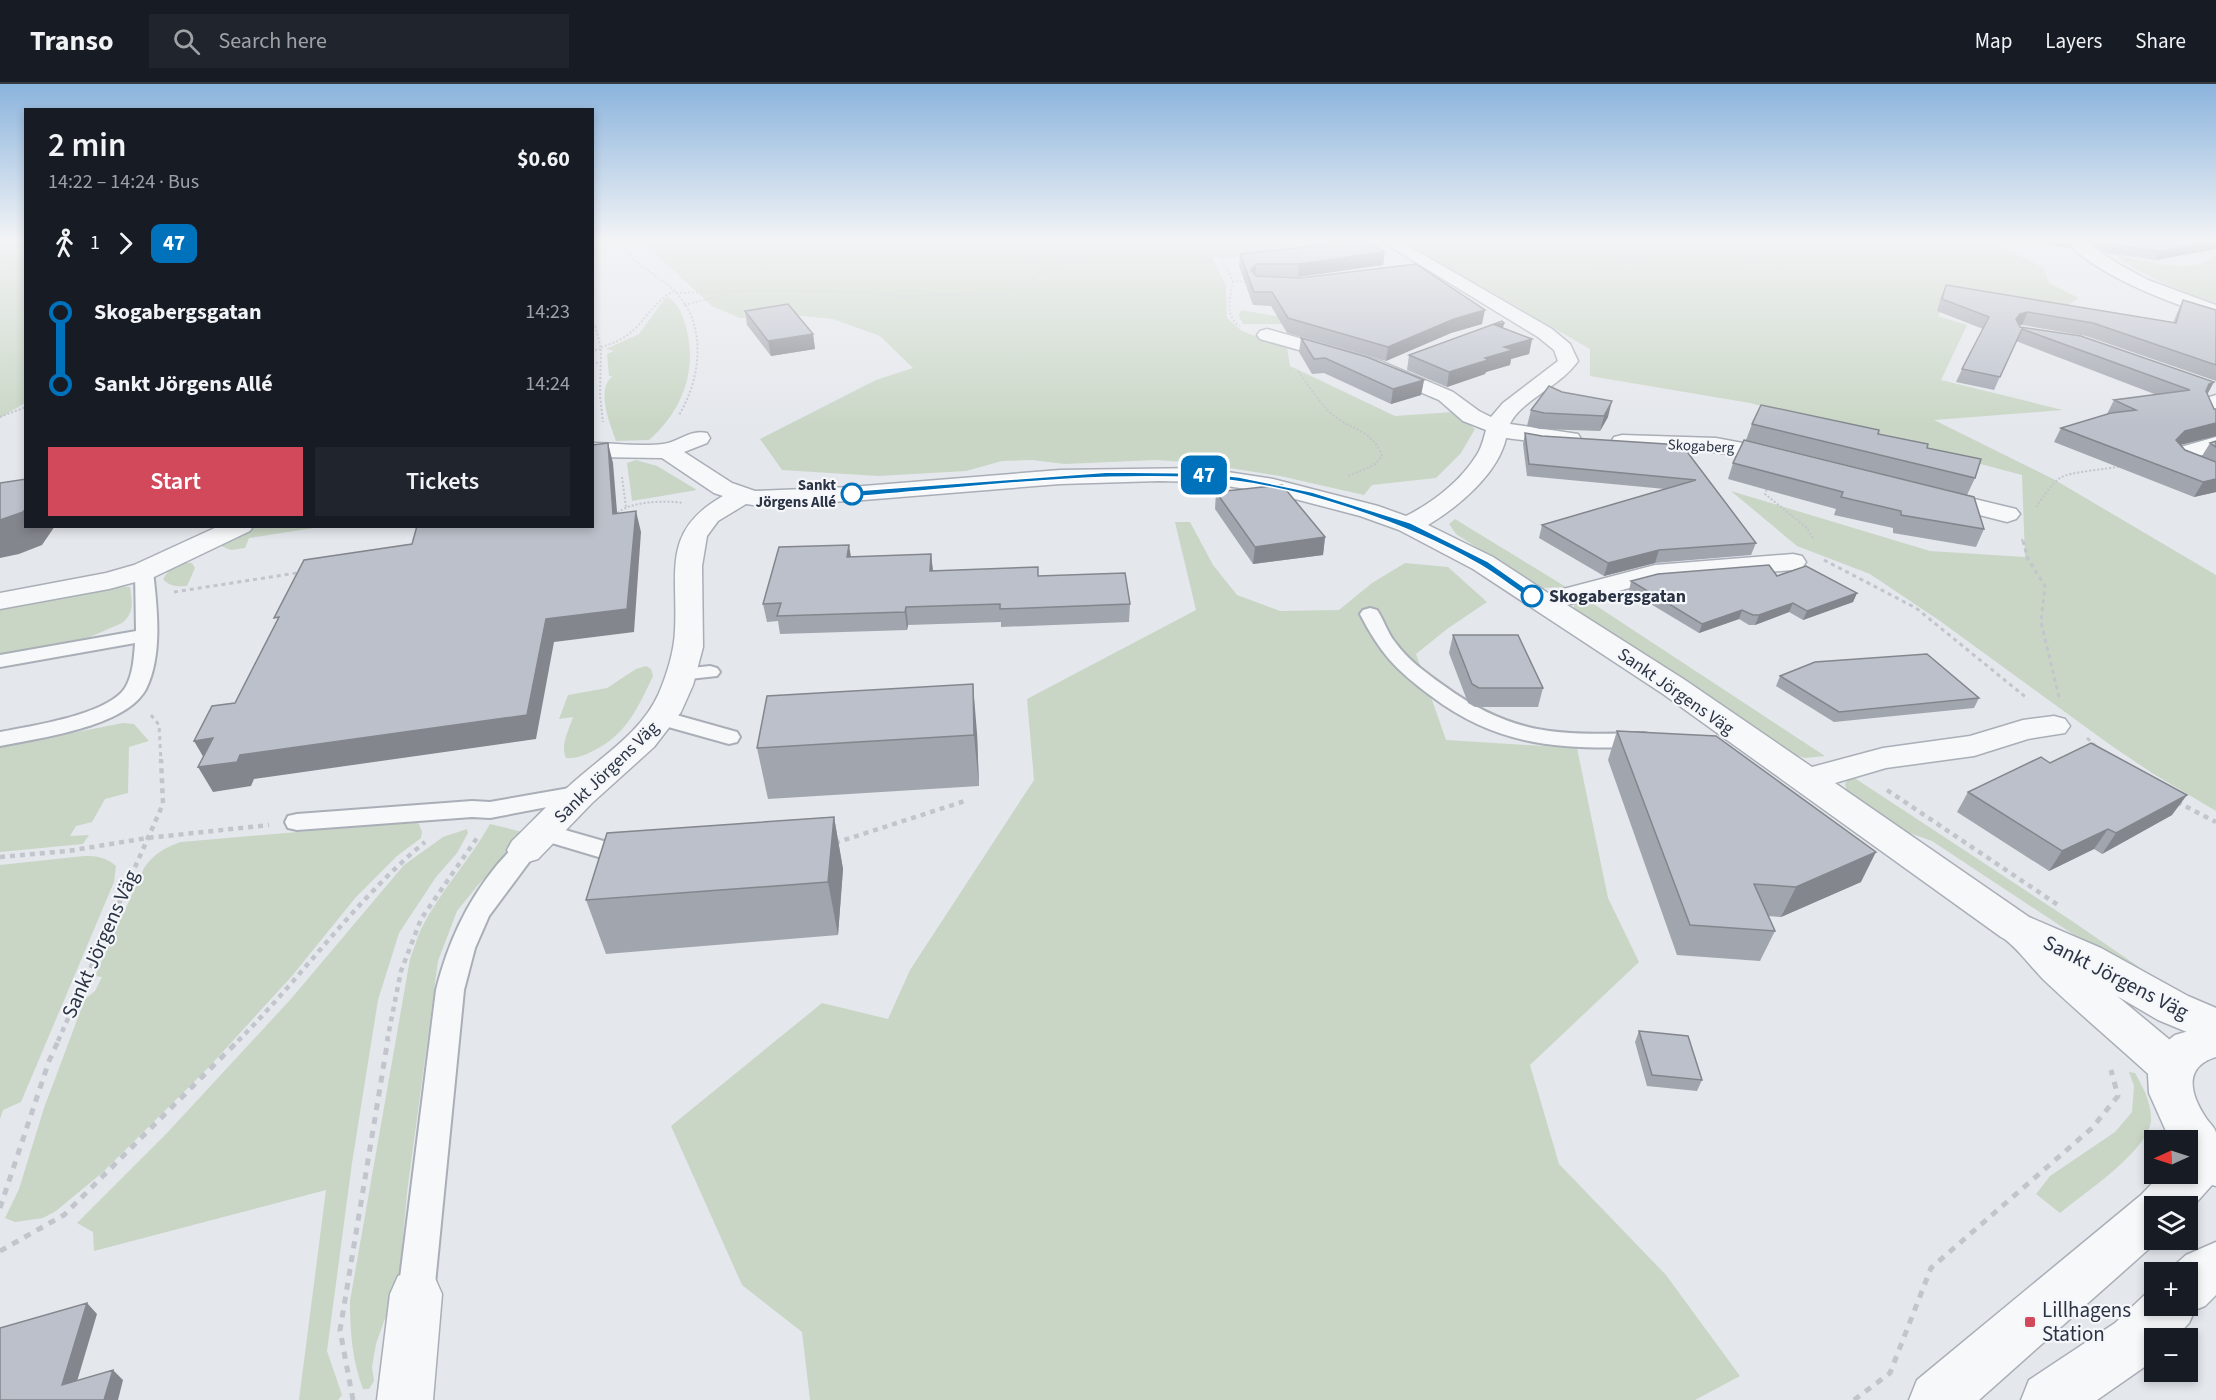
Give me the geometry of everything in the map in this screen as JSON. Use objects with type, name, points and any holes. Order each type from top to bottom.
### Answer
[{"type":"street","points":[[1408,525],[1439,510],[1461,491],[1490,452],[1496,428],[1504,415],[1519,399],[1557,373],[1568,361],[1567,355],[1557,341],[1492,302]]},
{"type":"street","points":[[2190,302],[2216,311]]},
{"type":"street","points":[[1497,327],[1524,321]]},
{"type":"street","name":"Skogaberg","points":[[1267,334],[1318,347],[1379,367],[1446,396],[1471,416],[1512,433],[1540,438],[1716,445],[1807,463]]},
{"type":"street","points":[[2212,392],[2211,404],[2216,417]]},
{"type":"street","points":[[599,440],[667,451],[699,438]]},
{"type":"street","points":[[2190,461],[2182,455],[2216,444]]},
{"type":"street","name":"Sankt Jörgens Väg","points":[[667,451],[723,489],[741,496],[768,499],[1109,474],[1202,475],[1282,488],[1369,511],[1408,525],[1484,563],[1674,687],[2015,927],[2059,970],[2172,1068]]},
{"type":"street","points":[[1907,490],[2007,514]]},
{"type":"street","name":"Sankt Jörgens Väg","points":[[535,841],[581,794],[630,752],[662,718],[695,673],[688,646],[689,565],[695,535],[699,526],[715,512],[741,496]]},
{"type":"street","points":[[0,601],[98,583],[144,571],[237,528]]},
{"type":"street","points":[[1545,603],[1580,591],[1655,573],[1793,562]]},
{"type":"street","points":[[1807,780],[1883,758],[1974,746],[2023,730],[2057,726]]},
{"type":"street","name":"Sankt Jörgens Väg","points":[[2015,927],[2087,959],[2173,1008],[2216,1027]]},
{"type":"street","points":[[2171,1196],[2191,1175],[2205,1151],[2177,1112],[2172,1100],[2170,1078],[2172,1068],[2189,1048],[2216,1040]]},
{"type":"street","points":[[1937,1400],[2144,1222]]},
{"type":"street","points":[[2198,1278],[2216,1266]]},
{"type":"street","points":[[405,1400],[416,1294]]},
{"type":"street","points":[[2049,1400],[2134,1342],[2160,1316]]},
{"type":"lane","points":[[0,739],[67,725],[99,714],[118,704],[134,690],[141,669],[145,635],[147,599],[144,571]]},
{"type":"lane","points":[[1370,614],[1385,643],[1412,670],[1451,703],[1483,722],[1501,729],[1559,741],[1661,740]]},
{"type":"lane","points":[[0,661],[145,635]]},
{"type":"lane","points":[[662,718],[729,737]]},
{"type":"lane","points":[[1705,738],[1738,733]]},
{"type":"lane","points":[[297,822],[472,809],[490,810],[581,794]]},
{"type":"lane","points":[[416,1294],[450,990],[458,952],[474,914],[500,878],[535,841],[612,852]]},
{"type":"path","points":[[594,350],[614,345],[635,334],[658,302]]},
{"type":"path","points":[[678,417],[697,382],[698,366],[696,332],[682,302]]},
{"type":"path","points":[[684,305],[695,302]]},
{"type":"path","points":[[1230,302],[1232,321],[1240,326],[1267,334],[1336,418],[1374,438],[1382,456],[1365,471],[1344,477]]},
{"type":"path","points":[[594,325],[601,348],[601,377],[598,384],[599,440]]},
{"type":"path","points":[[594,364],[601,362]]},
{"type":"path","points":[[0,417],[24,408]]},
{"type":"path","points":[[1780,456],[1764,494],[1807,528],[1816,544]]},
{"type":"path","points":[[2057,726],[2067,722],[2041,622],[2045,586],[2028,559],[2020,533],[2007,514],[2028,512],[2039,506],[2060,478],[2070,474],[2101,471],[2122,465]]},
{"type":"path","points":[[614,522],[616,513],[626,507],[674,500],[692,506]]},
{"type":"path","points":[[1820,552],[1824,560]]},
{"type":"path","points":[[1793,562],[1824,560],[1916,608],[2057,726],[2087,738],[2103,752]]},
{"type":"path","points":[[147,599],[176,592],[304,572]]},
{"type":"path","name":"Sankt Jörgens Väg","points":[[0,1208],[49,1061],[163,804],[159,725],[144,706],[118,704]]},
{"type":"path","points":[[2167,796],[2216,822]]},
{"type":"path","points":[[824,847],[968,800]]},
{"type":"path","points":[[353,1400],[340,1330],[378,1090],[401,971],[421,919],[476,842],[490,810]]},
{"type":"path","points":[[0,857],[68,851],[147,838],[297,822]]},
{"type":"path","points":[[0,1251],[24,1240],[64,1215],[272,1007],[394,867],[427,841]]},
{"type":"path","points":[[1854,1400],[1890,1373],[1931,1268],[2092,1128],[2118,1096],[2108,1057],[2112,1041],[2127,1029]]},
{"type":"green space","points":[[0,302],[24,302],[24,404],[0,418]]},
{"type":"green space","points":[[662,302],[675,302],[688,335],[690,352],[686,384],[672,414],[649,440],[616,441],[604,398],[605,389],[613,376],[609,376],[607,354],[614,351],[606,349],[639,334]]},
{"type":"green space","points":[[708,302],[1227,302],[1227,318],[1242,331],[1287,348],[1290,366],[1395,416],[1453,412],[1475,429],[1461,453],[1436,478],[1372,485],[1364,495],[1280,476],[1198,463],[1156,460],[1065,464],[1032,460],[1002,461],[966,471],[878,476],[782,470],[760,439],[876,380],[913,368],[880,336],[833,319],[793,315],[740,318]]},
{"type":"green space","points":[[1509,302],[1948,302],[1938,316],[1967,325],[1941,380],[2063,410],[1934,420],[2055,480],[2216,575],[2216,811],[2109,744],[1940,621],[1870,574],[1797,546],[1731,491],[1930,551],[2025,557],[2022,475],[1750,403],[1590,376],[1590,349]]},
{"type":"green space","points":[[2037,302],[2072,302],[2065,307]]},
{"type":"green space","points":[[1241,310],[1275,316],[1280,318],[1282,324],[1243,324],[1239,316]]},
{"type":"green space","points":[[636,460],[657,466],[697,490],[632,501],[627,463]]},
{"type":"green space","points":[[1455,519],[1566,587],[1540,588],[1456,534],[1449,524]]},
{"type":"green space","points":[[1175,522],[1190,522],[1213,565],[1237,595],[1280,611],[1339,610],[1372,583],[1405,563],[1448,567],[1487,602],[1447,629],[1416,654],[1446,740],[1577,748],[1608,898],[1639,962],[1530,1065],[1559,1164],[1666,1275],[1740,1376],[1695,1400],[810,1400],[802,1332],[742,1285],[671,1126],[822,1003],[888,1019],[910,970],[1034,780],[1027,699],[1196,610]]},
{"type":"green space","points":[[251,528],[314,528],[249,538],[245,548],[231,550],[221,546],[225,540]]},
{"type":"green space","points":[[183,563],[192,563],[195,568],[187,586],[174,586],[163,579],[170,569]]},
{"type":"green space","points":[[114,586],[130,587],[131,611],[122,623],[81,641],[0,657],[0,608]]},
{"type":"green space","points":[[1586,599],[1825,756],[1805,758],[1791,754],[1573,608],[1577,601]]},
{"type":"green space","points":[[646,666],[651,669],[653,676],[636,710],[623,729],[593,751],[566,758],[564,748],[573,717],[559,719],[568,695],[607,688],[636,669]]},
{"type":"green space","points":[[123,723],[134,724],[149,741],[129,747],[128,793],[105,799],[92,822],[76,826],[70,836],[89,835],[83,844],[0,852],[0,747]]},
{"type":"green space","points":[[1850,775],[2069,919],[2139,967],[2155,982],[2103,954],[1932,841],[1898,829],[1847,792],[1845,784]]},
{"type":"green space","points":[[414,822],[419,824],[422,832],[421,838],[397,856],[356,897],[292,976],[208,1068],[102,1173],[56,1211],[43,1218],[15,1222],[5,1218],[19,1189],[44,1108],[85,999],[95,991],[102,977],[95,976],[144,868],[152,858],[181,842]]},
{"type":"green space","points":[[490,824],[527,833],[457,911],[438,961],[407,1193],[398,1292],[376,1344],[372,1367],[374,1381],[369,1389],[363,1389],[352,1345],[350,1301],[410,959],[429,915]]},
{"type":"green space","points":[[467,829],[468,833],[457,853],[436,877],[399,933],[378,1000],[352,1163],[327,1351],[342,1395],[338,1400],[299,1400],[326,1190],[94,1251],[93,1232],[77,1223],[167,1133],[290,1000],[404,865],[443,837]]},
{"type":"green space","points":[[84,856],[101,858],[116,866],[114,882],[21,1102],[3,1110],[0,1119],[0,865]]},
{"type":"green space","points":[[2129,1072],[2135,1073],[2144,1090],[2151,1115],[2148,1130],[2144,1130],[2144,1138],[2113,1171],[2060,1213],[2036,1194],[2050,1176],[2115,1132],[2132,1112],[2134,1086]]},
{"type":"building","points":[[1278,302],[1474,302],[1485,310],[1454,319],[1388,347],[1288,318]]},
{"type":"building","points":[[1951,302],[2051,302],[2176,323],[2182,302],[2191,302],[2216,310],[2216,365],[2093,323],[2028,312],[2020,314],[2016,319],[2020,327],[2081,336],[2214,382],[2209,384],[2206,391],[2216,409],[2216,423],[2185,431],[2176,440],[2185,450],[2216,462],[2216,479],[2203,482],[2061,428],[2111,413],[2136,410],[2114,400],[2190,390],[2022,329],[2000,377],[1962,369],[1989,317]]},
{"type":"building","points":[[788,304],[813,334],[768,341],[745,311]]},
{"type":"building","points":[[1502,321],[1504,323],[1495,325],[1532,339],[1504,347],[1513,350],[1485,358],[1488,360],[1449,372],[1409,355]]},
{"type":"building","points":[[1301,338],[1367,357],[1424,380],[1393,389],[1325,358],[1314,359]]},
{"type":"building","points":[[1549,386],[1562,392],[1612,401],[1604,416],[1544,413],[1531,410]]},
{"type":"building","points":[[1761,405],[1879,430],[1878,434],[1928,444],[1927,448],[1981,459],[1975,478],[1752,424]]},
{"type":"building","points":[[1525,433],[1682,445],[1756,543],[1659,550],[1608,563],[1542,525],[1696,480],[1529,464]]},
{"type":"building","points":[[1744,440],[1974,497],[1984,529],[1901,515],[1901,511],[1841,497],[1843,492],[1733,463]]},
{"type":"building","points":[[608,443],[613,514],[636,511],[627,609],[546,619],[527,715],[240,755],[237,762],[198,767],[213,738],[194,741],[212,706],[235,703],[279,617],[274,618],[304,560],[412,544],[416,528],[594,528],[594,445]]},
{"type":"building","points":[[24,479],[23,512],[0,520],[0,483]]},
{"type":"building","points":[[1282,485],[1325,537],[1255,547],[1216,492]]},
{"type":"building","points":[[849,545],[847,557],[931,554],[930,571],[1038,567],[1038,576],[1125,573],[1130,604],[1000,609],[1000,604],[906,607],[905,612],[777,616],[781,603],[763,604],[779,547]]},
{"type":"building","points":[[1769,565],[1777,576],[1806,566],[1857,593],[1807,611],[1793,603],[1759,615],[1742,610],[1702,624],[1631,581],[1658,574]]},
{"type":"building","points":[[1453,635],[1518,635],[1543,688],[1479,688],[1472,684]]},
{"type":"building","points":[[1927,654],[1979,698],[1839,712],[1780,676],[1815,662]]},
{"type":"building","points":[[973,684],[974,735],[757,748],[767,696]]},
{"type":"building","points":[[1617,731],[1716,736],[1876,852],[1796,887],[1754,884],[1775,931],[1690,925]]},
{"type":"building","points":[[2091,743],[2187,795],[2116,833],[2108,829],[2062,851],[1968,792],[2041,757],[2050,763]]},
{"type":"building","points":[[834,817],[828,882],[586,900],[607,833]]},
{"type":"building","points":[[1639,1031],[1688,1036],[1702,1080],[1652,1075]]},
{"type":"building","points":[[87,1303],[62,1385],[113,1370],[104,1400],[0,1400],[0,1328]]},
{"type":"bus line","name":"47","points":[[852,494],[1109,474],[1202,475],[1239,479],[1308,494],[1369,511],[1408,525],[1484,563],[1532,596]]},
{"type":"place","name":"Sankt Jörgens Allé","points":[[852,494]]},
{"type":"place","name":"Skogabergsgatan","points":[[1532,596]]},
{"type":"place","name":"Lillhagens Station","points":[[2030,1322]]}]
